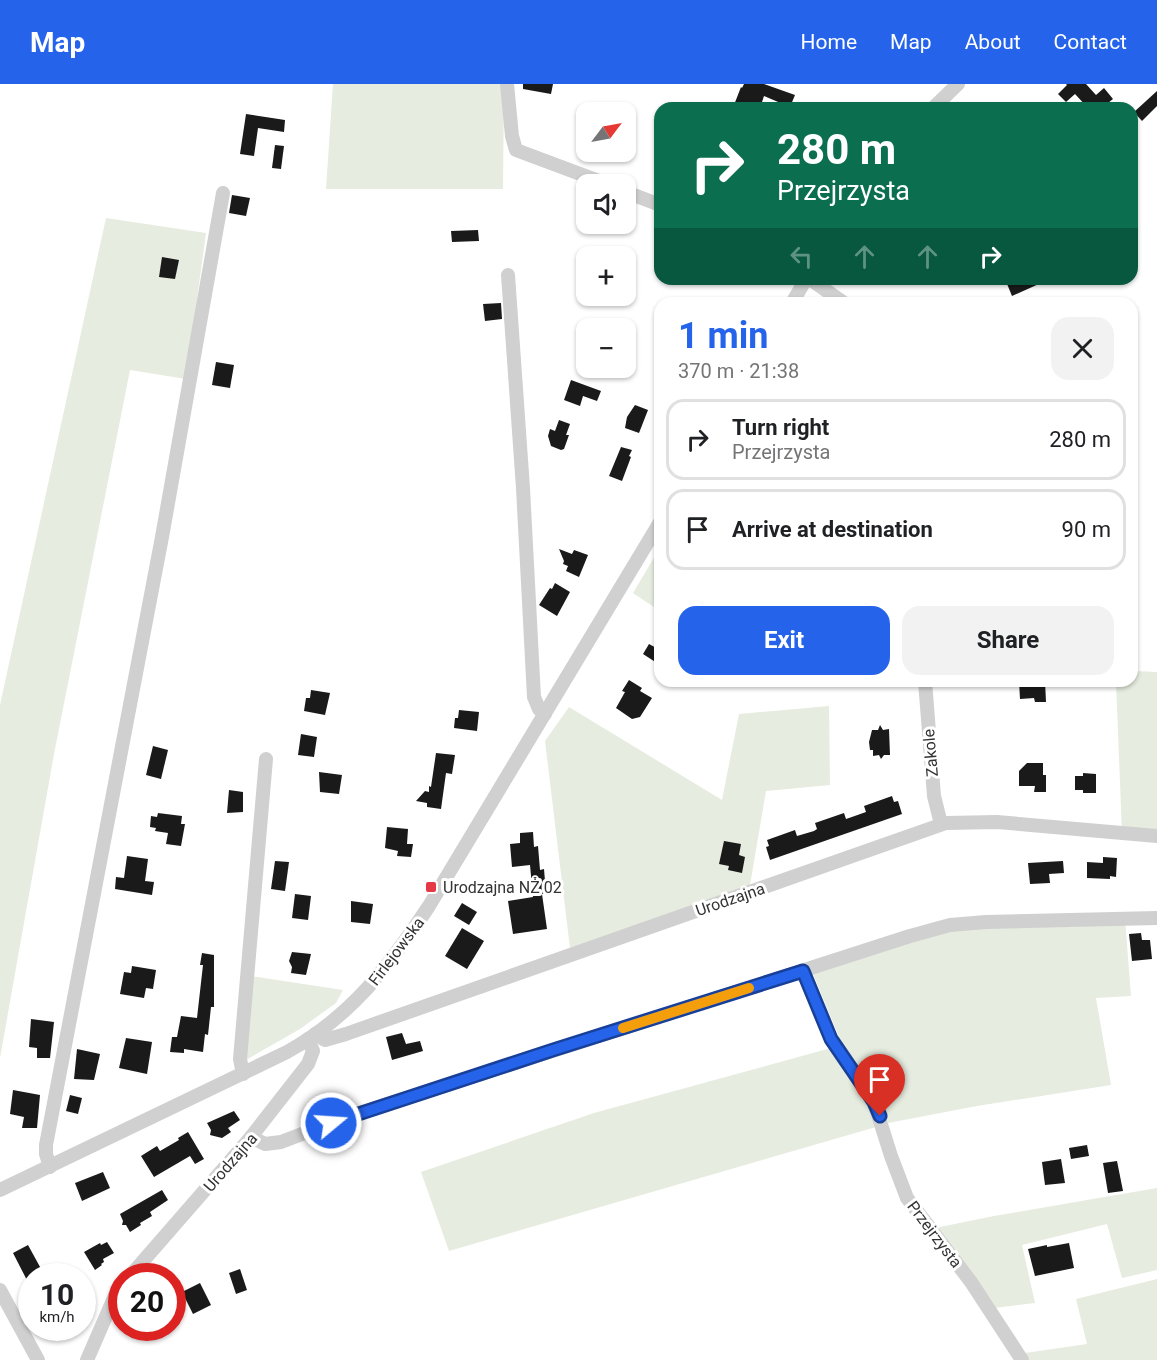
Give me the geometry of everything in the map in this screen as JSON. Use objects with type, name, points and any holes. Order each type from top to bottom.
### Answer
[{"type":"street","points":[[507,84],[512,136],[516,150],[580,174]]},
{"type":"street","points":[[939,102],[958,84]]},
{"type":"street","points":[[50,1167],[46,1145],[162,537],[223,193]]},
{"type":"street","points":[[636,196],[654,203]]},
{"type":"street","points":[[507,275],[524,488],[534,697],[539,709],[545,714]]},
{"type":"street","points":[[817,285],[835,297]]},
{"type":"street","name":"Firlejowska","points":[[0,1190],[281,1056],[312,1037],[358,999],[399,952],[654,532]]},
{"type":"street","name":"Zakole","points":[[925,687],[932,780],[941,825]]},
{"type":"street","points":[[243,1074],[240,1059],[266,759]]},
{"type":"street","name":"Urodzajna","points":[[141,1263],[251,1137],[308,1064],[313,1051],[312,1037],[325,1040],[346,1034],[951,822],[997,822],[1157,836]]},
{"type":"street","points":[[251,1137],[265,1144],[281,1142],[327,1124],[553,1050],[950,925],[1036,920],[1157,918]]},
{"type":"street","name":"Przejrzysta","points":[[803,971],[831,1039],[874,1102],[907,1198],[970,1282],[1022,1360]]},
{"type":"street","points":[[0,1290],[38,1360]]},
{"type":"street","points":[[87,1360],[108,1312]]},
{"type":"shaded area","points":[[333,84],[504,84],[503,189],[326,189]]},
{"type":"shaded area","points":[[106,218],[206,233],[186,379],[130,370],[54,754],[0,1058],[0,705]]},
{"type":"shaded area","points":[[654,558],[654,607],[633,593]]},
{"type":"shaded area","points":[[1138,671],[1157,672],[1157,837],[1122,834],[1116,687],[1138,687]]},
{"type":"shaded area","points":[[829,706],[830,785],[766,791],[749,891],[570,948],[545,741],[569,707],[722,800],[739,714]]},
{"type":"shaded area","points":[[1125,919],[1131,996],[1096,998],[1111,1085],[977,1106],[888,1123],[879,1099],[842,1044],[811,969],[950,925]]},
{"type":"shaded area","points":[[250,976],[343,990],[336,1003],[300,1029],[244,1061]]},
{"type":"shaded area","points":[[831,1048],[871,1107],[876,1127],[449,1251],[421,1172],[594,1113]]},
{"type":"shaded area","points":[[1157,1188],[1157,1270],[1122,1278],[1107,1224],[1022,1245],[1035,1303],[994,1308],[935,1228],[994,1216]]},
{"type":"shaded area","points":[[1157,1279],[1157,1360],[1029,1360],[1025,1353],[1087,1344],[1076,1299]]},
{"type":"building","points":[[523,84],[553,84],[551,94],[523,89]]},
{"type":"building","points":[[744,84],[764,84],[795,95],[792,102],[778,102],[764,96],[762,102],[735,102]]},
{"type":"building","points":[[1086,84],[1096,95],[1104,88],[1113,99],[1109,102],[1082,102],[1075,94],[1066,102],[1058,94],[1067,85]]},
{"type":"building","points":[[1157,91],[1157,106],[1142,121],[1138,116],[1138,108]]},
{"type":"building","points":[[246,114],[285,120],[284,132],[258,128],[254,156],[240,154]]},
{"type":"building","points":[[275,145],[284,146],[281,169],[272,168]]},
{"type":"building","points":[[232,195],[250,198],[246,216],[229,213]]},
{"type":"building","points":[[478,230],[479,241],[452,242],[451,231]]},
{"type":"building","points":[[162,257],[179,260],[175,279],[159,277]]},
{"type":"building","points":[[1007,285],[1037,285],[1012,296]]},
{"type":"building","points":[[501,303],[502,319],[485,321],[483,304]]},
{"type":"building","points":[[216,362],[234,365],[230,388],[212,385]]},
{"type":"building","points":[[571,380],[601,391],[597,401],[583,396],[580,406],[564,400]]},
{"type":"building","points":[[635,405],[648,410],[639,433],[625,428],[627,417]]},
{"type":"building","points":[[559,420],[570,424],[566,435],[569,435],[564,449],[561,450],[551,446],[548,436],[550,429],[555,431]]},
{"type":"building","points":[[621,447],[632,450],[622,481],[609,476]]},
{"type":"building","points":[[559,549],[572,554],[574,550],[588,555],[579,577],[566,571],[568,566],[563,564]]},
{"type":"building","points":[[555,583],[570,592],[557,616],[539,605]]},
{"type":"building","points":[[649,644],[654,647],[654,661],[643,654]]},
{"type":"building","points":[[629,680],[642,688],[640,691],[652,698],[640,717],[632,719],[616,708]]},
{"type":"building","points":[[1019,687],[1045,687],[1046,702],[1035,702],[1034,698],[1020,699]]},
{"type":"building","points":[[311,690],[330,693],[325,715],[304,711],[306,698],[310,698]]},
{"type":"building","points":[[459,710],[479,712],[477,731],[454,728]]},
{"type":"building","points":[[880,725],[883,730],[889,729],[890,755],[884,755],[881,759],[879,755],[873,756],[869,742],[872,730],[878,730]]},
{"type":"building","points":[[301,734],[317,737],[314,757],[298,755]]},
{"type":"building","points":[[153,746],[168,750],[161,779],[146,775]]},
{"type":"building","points":[[436,753],[455,755],[452,774],[446,773],[441,809],[427,807],[427,803],[416,801],[425,791],[429,792]]},
{"type":"building","points":[[1027,763],[1043,763],[1046,792],[1034,792],[1035,786],[1019,786],[1019,771]]},
{"type":"building","points":[[319,772],[342,775],[339,794],[320,792]]},
{"type":"building","points":[[1083,773],[1096,774],[1096,793],[1083,793],[1083,790],[1075,790],[1075,776],[1083,776]]},
{"type":"building","points":[[229,790],[243,792],[243,812],[227,813]]},
{"type":"building","points":[[892,796],[894,802],[898,801],[902,814],[770,860],[766,847],[769,846],[767,840],[795,830],[797,836],[814,831],[817,829],[815,823],[844,813],[846,819],[849,818],[866,812],[864,806]]},
{"type":"building","points":[[158,813],[182,816],[181,824],[185,824],[181,846],[166,844],[168,833],[155,831],[156,828],[150,827],[151,816],[157,817]]},
{"type":"building","points":[[387,827],[408,829],[407,844],[413,844],[411,857],[397,856],[398,851],[385,848]]},
{"type":"building","points":[[533,832],[534,847],[538,846],[540,870],[544,869],[546,893],[542,894],[547,929],[513,934],[508,901],[533,897],[530,865],[512,867],[510,844],[520,843],[520,833]]},
{"type":"building","points":[[724,841],[741,844],[739,855],[745,857],[742,873],[728,870],[729,866],[719,864]]},
{"type":"building","points":[[127,856],[148,859],[145,881],[154,882],[152,895],[115,889],[116,877],[124,878]]},
{"type":"building","points":[[1103,857],[1117,858],[1116,877],[1087,878],[1087,862],[1103,863]]},
{"type":"building","points":[[275,861],[289,862],[285,891],[271,889]]},
{"type":"building","points":[[1063,861],[1064,873],[1049,874],[1050,883],[1030,884],[1028,863]]},
{"type":"building","points":[[295,894],[311,896],[308,920],[292,918]]},
{"type":"building","points":[[351,901],[373,904],[370,924],[351,922]]},
{"type":"building","points":[[462,903],[477,912],[469,925],[454,916]]},
{"type":"building","points":[[462,928],[484,941],[467,969],[445,956]]},
{"type":"building","points":[[1141,933],[1142,940],[1150,940],[1152,959],[1132,961],[1129,934]]},
{"type":"building","points":[[292,952],[311,954],[306,975],[291,973],[292,967],[289,961]]},
{"type":"building","points":[[202,953],[214,955],[214,1007],[211,1007],[208,1035],[205,1034],[203,1052],[184,1049],[184,1053],[170,1052],[172,1037],[177,1037],[181,1016],[197,1018],[203,965],[200,965]]},
{"type":"building","points":[[132,966],[156,970],[153,989],[146,988],[144,998],[120,994],[124,972],[131,973]]},
{"type":"building","points":[[31,1019],[54,1022],[50,1058],[37,1058],[37,1048],[29,1047]]},
{"type":"building","points":[[402,1033],[406,1044],[420,1041],[423,1051],[392,1060],[386,1037]]},
{"type":"building","points":[[126,1038],[152,1042],[147,1074],[119,1068]]},
{"type":"building","points":[[77,1049],[100,1054],[94,1080],[74,1079]]},
{"type":"building","points":[[13,1090],[40,1095],[37,1128],[22,1128],[24,1117],[10,1114]]},
{"type":"building","points":[[70,1095],[82,1098],[78,1114],[66,1111]]},
{"type":"building","points":[[234,1111],[240,1120],[228,1128],[231,1132],[222,1138],[210,1135],[211,1130],[207,1123]]},
{"type":"building","points":[[188,1132],[204,1159],[195,1164],[190,1156],[154,1177],[141,1156],[157,1146],[160,1151]]},
{"type":"building","points":[[1087,1145],[1089,1156],[1071,1159],[1069,1148]]},
{"type":"building","points":[[1061,1159],[1065,1183],[1045,1185],[1042,1162]]},
{"type":"building","points":[[1117,1161],[1123,1191],[1108,1193],[1103,1163]]},
{"type":"building","points":[[103,1172],[110,1188],[82,1201],[75,1183]]},
{"type":"building","points":[[162,1190],[168,1200],[150,1212],[152,1216],[130,1232],[126,1225],[122,1225],[120,1214]]},
{"type":"building","points":[[107,1242],[114,1253],[103,1259],[102,1265],[96,1269],[96,1263],[91,1263],[84,1252],[100,1243],[101,1245]]},
{"type":"building","points":[[1069,1243],[1074,1268],[1035,1276],[1028,1249]]},
{"type":"building","points":[[28,1245],[38,1263],[18,1263],[13,1253]]},
{"type":"building","points":[[240,1269],[247,1290],[236,1294],[229,1273]]},
{"type":"building","points":[[200,1283],[211,1305],[193,1314],[186,1300],[186,1290]]},
{"type":"slow traffic","points":[[623,1028],[749,988]]},
{"type":"place","name":"Urodzajna NŻ 02","points":[[431,887]]},
{"type":"route","points":[[331,1123],[803,971],[831,1039],[874,1102],[880,1116]]}]
